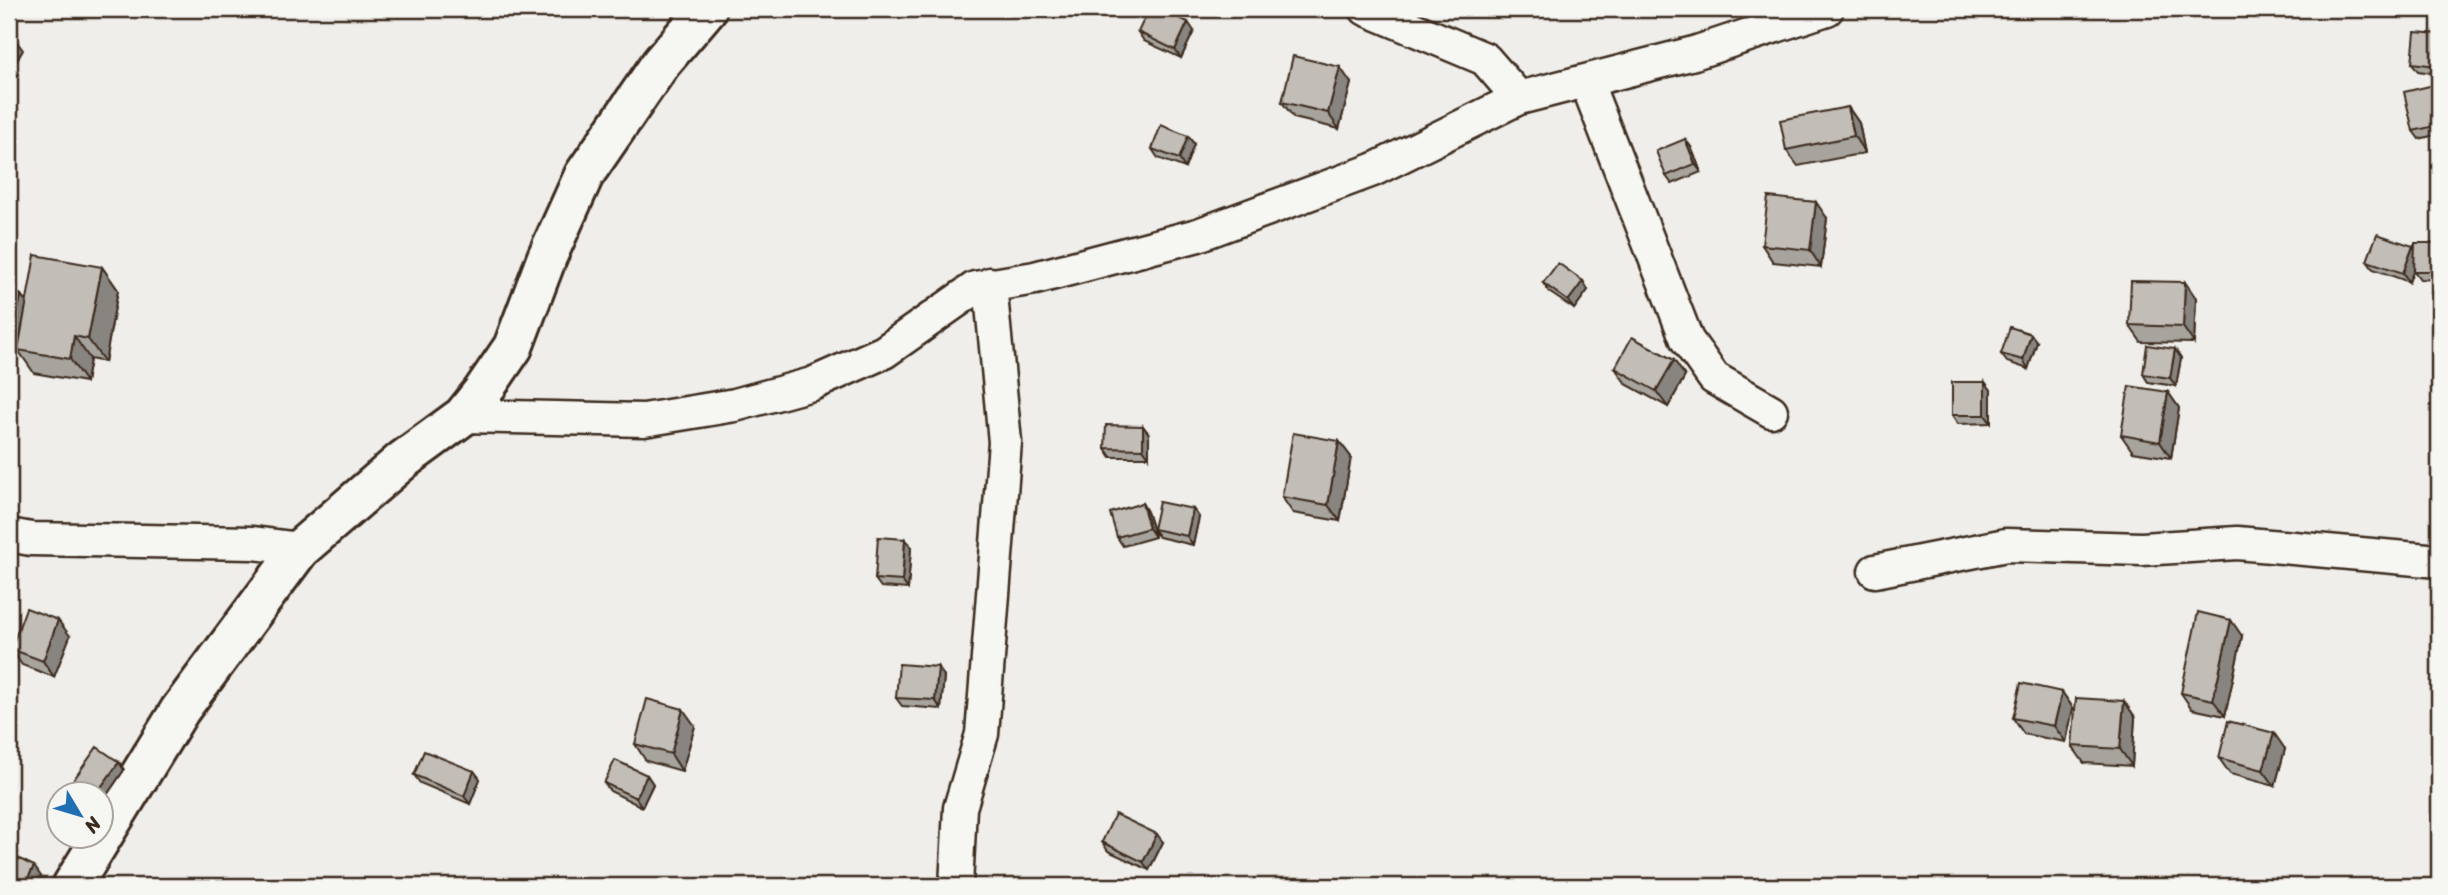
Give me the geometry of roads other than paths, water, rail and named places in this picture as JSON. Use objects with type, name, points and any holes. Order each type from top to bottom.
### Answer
[{"type":"street","points":[[72,886],[180,710],[300,549],[403,460],[463,416],[513,347],[547,257],[584,175],[661,64],[707,9]]},
{"type":"street","points":[[1366,9],[1485,58],[1519,98]]},
{"type":"street","points":[[463,416],[644,420],[735,405],[812,384],[884,352],[975,288],[1035,278],[1198,235],[1373,170],[1519,98],[1694,53],[1826,9]]},
{"type":"street","points":[[1586,81],[1686,340],[1714,378],[1771,411]]},
{"type":"street","points":[[956,886],[960,808],[982,734],[1004,442],[990,284]]},
{"type":"street","points":[[9,535],[31,539],[253,543],[300,549]]},
{"type":"street","points":[[1875,571],[2006,545],[2142,548],[2237,543],[2439,561]]}]
